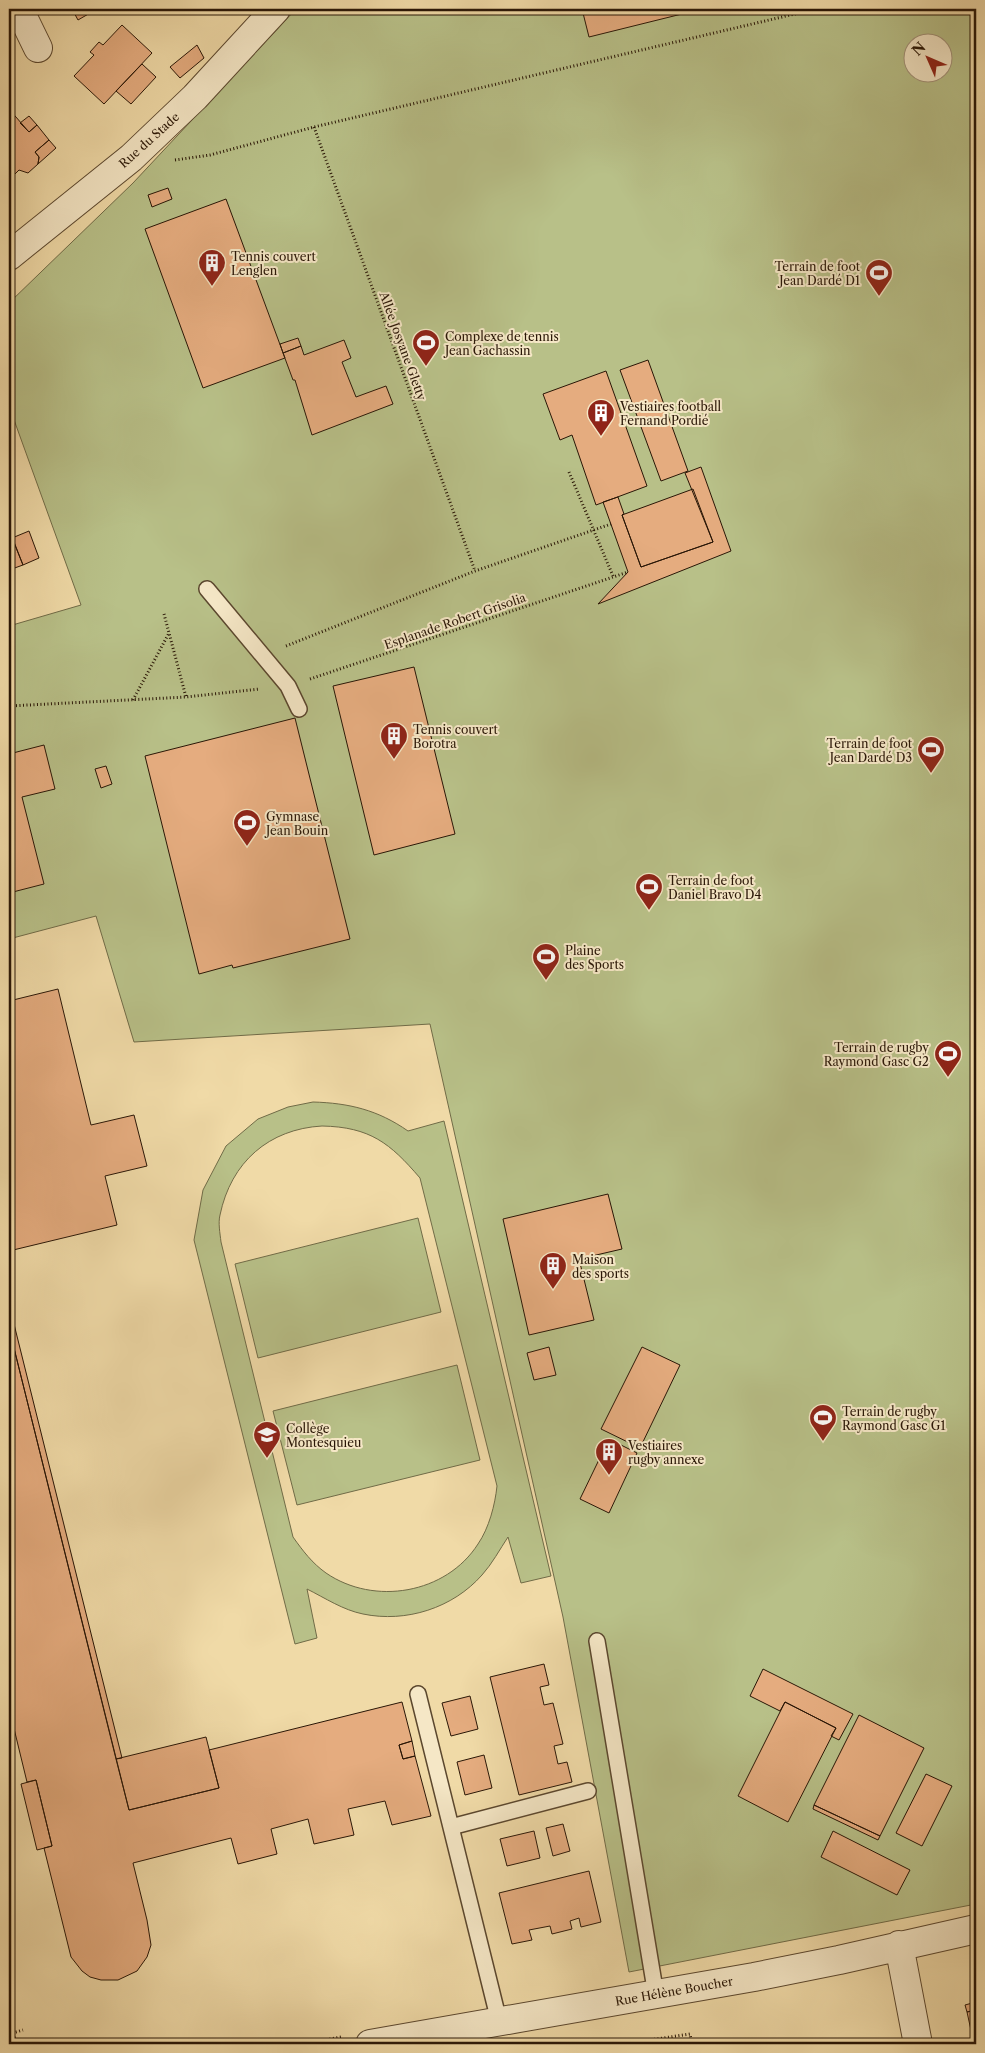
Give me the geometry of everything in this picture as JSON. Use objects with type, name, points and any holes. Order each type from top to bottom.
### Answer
[{"type":"street","points":[[19,9],[38,48]]},
{"type":"street","name":"Rue du Stade","points":[[9,256],[131,158],[195,97],[276,9]]},
{"type":"street","name":"Rue Hélène Boucher","points":[[370,2044],[433,2039],[501,2021],[656,1995],[839,1960],[976,1929]]},
{"type":"street","points":[[899,1945],[918,2044]]},
{"type":"lane","points":[[207,589],[288,686],[299,709]]},
{"type":"lane","points":[[597,1641],[656,1995]]},
{"type":"lane","points":[[418,1694],[496,2009],[501,2021]]},
{"type":"lane","points":[[451,1827],[588,1791]]},
{"type":"path","points":[[131,158],[146,164],[210,155],[314,127],[816,9]]},
{"type":"path","name":"Allée Josyane Gletty","points":[[314,127],[475,571]]},
{"type":"path","points":[[569,472],[613,576]]},
{"type":"path","points":[[262,655],[475,571],[611,524]]},
{"type":"path","name":"Esplanade Robert Grisolia","points":[[9,706],[186,698],[288,686],[628,572]]},
{"type":"path","points":[[164,614],[186,698]]},
{"type":"path","points":[[133,700],[169,633]]},
{"type":"path","points":[[9,2013],[16,2044]]},
{"type":"path","points":[[9,2034],[23,2030]]},
{"type":"path","points":[[622,2044],[690,2034],[692,2044]]},
{"type":"green space","name":"Plaine des Sports","points":[[296,9],[976,9],[976,1904],[629,1972],[563,1617],[430,1024],[134,1042],[96,916],[9,939],[9,626],[81,605],[9,406],[9,303],[133,183]]},
{"type":"green space","points":[[313,1102],[351,1106],[386,1118],[408,1131],[444,1121],[551,1576],[521,1583],[508,1537],[489,1566],[470,1587],[443,1604],[428,1610],[396,1616],[363,1614],[341,1607],[307,1589],[317,1638],[295,1644],[194,1240],[203,1190],[226,1146],[258,1119],[288,1107]],"holes":[[[322,1126],[339,1127],[378,1139],[399,1155],[420,1178],[497,1486],[493,1508],[485,1531],[478,1544],[464,1561],[448,1574],[428,1584],[408,1590],[387,1592],[345,1583],[326,1573],[316,1565],[293,1537],[221,1242],[219,1218],[225,1196],[243,1164],[255,1152],[285,1134]]]},
{"type":"green space","points":[[418,1218],[441,1312],[258,1358],[235,1264]]},
{"type":"green space","points":[[457,1365],[480,1460],[297,1505],[273,1411]]},
{"type":"building","points":[[72,9],[97,9],[78,20]]},
{"type":"building","points":[[420,9],[443,9],[421,14]]},
{"type":"building","points":[[582,9],[702,9],[589,37]]},
{"type":"building","points":[[122,25],[152,53],[104,104],[74,76],[94,55],[90,52],[99,42],[103,45]]},
{"type":"building","points":[[197,45],[204,58],[180,78],[170,67]]},
{"type":"building","points":[[142,64],[156,77],[131,104],[116,91]]},
{"type":"building","points":[[9,109],[29,132],[37,125],[49,140],[35,152],[39,157],[38,164],[28,173],[19,170],[10,179]]},
{"type":"building","points":[[29,116],[37,125],[29,132],[20,123]]},
{"type":"building","points":[[49,140],[56,148],[38,164],[39,157],[35,152]]},
{"type":"building","points":[[168,188],[172,199],[152,207],[148,195]]},
{"type":"building","name":"Tennis couvert Lenglen","points":[[226,199],[285,358],[203,388],[145,229]]},
{"type":"building","points":[[298,338],[301,346],[283,353],[280,344]]},
{"type":"building","points":[[344,340],[351,358],[342,362],[356,397],[386,386],[393,404],[312,435],[295,380],[293,380],[283,353],[301,346],[304,355]]},
{"type":"building","points":[[648,360],[688,471],[661,481],[620,370]]},
{"type":"building","name":"Vestiaires football Fernand Pordié","points":[[606,371],[647,486],[596,505],[572,435],[560,440],[543,394]]},
{"type":"building","points":[[701,467],[731,551],[598,604],[628,572],[603,502],[618,497],[624,514],[622,515],[641,567],[713,542],[685,473]]},
{"type":"building","points":[[693,489],[713,542],[641,567],[622,515]]},
{"type":"building","points":[[9,529],[23,565],[9,570]]},
{"type":"building","points":[[29,531],[39,558],[23,565],[12,538]]},
{"type":"building","name":"Tennis couvert Borotra","points":[[414,667],[455,834],[374,855],[333,686]]},
{"type":"building","name":"Gymnase Jean Bouin","points":[[295,718],[350,939],[233,968],[232,965],[199,974],[145,756]]},
{"type":"building","points":[[44,745],[55,789],[22,797],[44,884],[9,893],[9,754]]},
{"type":"building","points":[[106,766],[112,784],[101,788],[95,769]]},
{"type":"building","points":[[58,989],[91,1125],[134,1115],[147,1166],[105,1176],[117,1225],[9,1251],[9,1001]]},
{"type":"building","name":"Maison des sports","points":[[608,1194],[622,1249],[579,1259],[594,1320],[529,1335],[503,1219]]},
{"type":"building","points":[[9,1304],[122,1758],[116,1759],[9,1328]]},
{"type":"building","points":[[9,1328],[129,1810],[219,1788],[209,1750],[402,1702],[412,1741],[399,1745],[403,1759],[415,1756],[431,1816],[392,1825],[385,1801],[348,1809],[354,1835],[314,1844],[308,1819],[271,1829],[277,1854],[238,1864],[231,1838],[133,1863],[151,1945],[147,1957],[137,1971],[118,1980],[101,1980],[90,1977],[82,1971],[71,1957],[44,1848],[52,1846],[36,1780],[27,1782],[9,1708]]},
{"type":"building","points":[[549,1347],[556,1375],[534,1380],[527,1353]]},
{"type":"building","points":[[642,1347],[680,1365],[640,1448],[601,1429]]},
{"type":"building","name":"Vestiaires rugby annexe","points":[[609,1439],[637,1453],[609,1513],[580,1499]]},
{"type":"building","points":[[544,1664],[549,1685],[540,1687],[544,1705],[553,1703],[563,1744],[554,1746],[558,1764],[567,1762],[572,1782],[519,1795],[490,1677]]},
{"type":"building","points":[[763,1669],[853,1714],[839,1740],[831,1736],[836,1728],[785,1702],[780,1711],[750,1696]]},
{"type":"building","points":[[470,1696],[478,1729],[451,1736],[442,1703]]},
{"type":"building","points":[[785,1702],[836,1728],[788,1822],[738,1796]]},
{"type":"building","points":[[859,1715],[924,1748],[880,1836],[814,1805]]},
{"type":"building","points":[[206,1737],[219,1788],[129,1810],[116,1759]]},
{"type":"building","points":[[412,1741],[415,1756],[403,1759],[399,1745]]},
{"type":"building","points":[[484,1755],[492,1788],[465,1795],[457,1762]]},
{"type":"building","points":[[926,1774],[952,1786],[922,1846],[896,1833]]},
{"type":"building","points":[[36,1780],[52,1846],[37,1850],[21,1784]]},
{"type":"building","points":[[814,1805],[880,1836],[878,1840],[813,1809]]},
{"type":"building","points":[[563,1824],[570,1851],[553,1856],[546,1828]]},
{"type":"building","points":[[534,1831],[540,1858],[507,1866],[500,1839]]},
{"type":"building","points":[[833,1831],[910,1870],[897,1895],[821,1857]]},
{"type":"building","points":[[589,1871],[601,1922],[581,1927],[579,1918],[570,1921],[572,1929],[552,1934],[550,1926],[529,1930],[532,1940],[512,1944],[499,1893]]},
{"type":"building","points":[[976,2002],[976,2010],[967,2012],[965,2005]]},
{"type":"building","points":[[976,2010],[976,2044],[974,2044],[967,2012]]},
{"type":"place","name":"Tennis couvert Lenglen","points":[[212,287]]},
{"type":"place","name":"Terrain de foot Jean Dardé D1","points":[[879,297]]},
{"type":"place","name":"Complexe de tennis Jean Gachassin","points":[[426,367]]},
{"type":"place","name":"Vestiaires football Fernand Pordié","points":[[601,437]]},
{"type":"place","name":"Tennis couvert Borotra","points":[[394,760]]},
{"type":"place","name":"Terrain de foot Jean Dardé D3","points":[[931,774]]},
{"type":"place","name":"Gymnase Jean Bouin","points":[[247,847]]},
{"type":"place","name":"Terrain de foot Daniel Bravo D4","points":[[649,911]]},
{"type":"place","name":"Plaine des Sports","points":[[546,981]]},
{"type":"place","name":"Terrain de rugby Raymond Gasc G2","points":[[948,1078]]},
{"type":"place","name":"Maison des sports","points":[[553,1290]]},
{"type":"place","name":"Terrain de rugby Raymond Gasc G1","points":[[823,1442]]},
{"type":"place","name":"Collège Montesquieu","points":[[267,1459]]},
{"type":"place","name":"Vestiaires rugby annexe","points":[[609,1476]]}]
